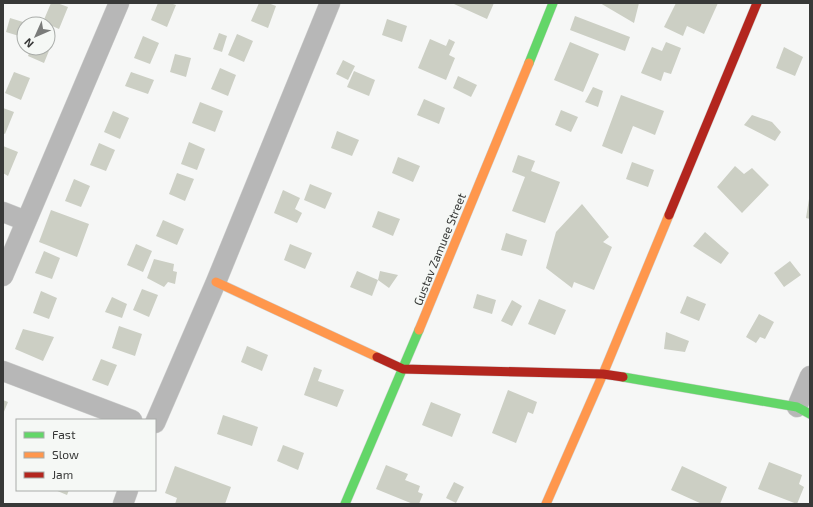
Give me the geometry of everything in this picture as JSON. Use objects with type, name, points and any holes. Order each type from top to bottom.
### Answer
[{"type":"street","points":[[3,276],[119,3]]},
{"type":"street","points":[[156,421],[216,282],[330,3]]},
{"type":"street","name":"Gustav Zamuee Street","points":[[345,504],[403,369],[553,3]]},
{"type":"street","points":[[546,504],[603,374],[756,3]]},
{"type":"street","points":[[3,212],[26,221]]},
{"type":"street","points":[[216,282],[403,369],[603,374],[803,410],[810,376]]},
{"type":"street","points":[[3,370],[129,419]]},
{"type":"street","points":[[123,504],[128,491]]},
{"type":"building","points":[[51,3],[57,3],[68,7],[59,29],[56,28],[56,16],[46,16]]},
{"type":"building","points":[[158,3],[170,3],[176,5],[167,27],[151,20]]},
{"type":"building","points":[[259,3],[268,3],[276,6],[268,28],[251,21]]},
{"type":"building","points":[[454,3],[494,3],[487,19]]},
{"type":"building","points":[[600,3],[639,3],[634,23]]},
{"type":"building","points":[[676,3],[718,3],[704,34],[687,26],[683,36],[664,27]]},
{"type":"building","points":[[575,16],[630,37],[625,51],[570,30]]},
{"type":"building","points":[[10,18],[16,20],[16,35],[6,32]]},
{"type":"building","points":[[387,19],[407,26],[402,42],[382,35]]},
{"type":"building","points":[[219,33],[227,36],[222,52],[213,49]]},
{"type":"building","points":[[237,34],[253,41],[244,62],[228,55]]},
{"type":"building","points":[[143,36],[159,43],[150,64],[134,58]]},
{"type":"building","points":[[430,39],[446,46],[449,39],[455,42],[449,55],[455,58],[446,80],[418,68]]},
{"type":"building","points":[[570,42],[599,54],[583,92],[554,80]]},
{"type":"building","points":[[666,42],[681,48],[671,74],[664,72],[661,81],[641,73],[652,47],[662,51]]},
{"type":"building","points":[[784,47],[803,57],[795,76],[776,68]]},
{"type":"building","points":[[175,54],[191,58],[186,77],[170,72]]},
{"type":"building","points":[[28,56],[47,56],[44,63]]},
{"type":"building","points":[[343,60],[355,66],[348,80],[336,74]]},
{"type":"building","points":[[220,68],[236,75],[228,96],[211,89]]},
{"type":"building","points":[[354,71],[375,80],[369,96],[347,87]]},
{"type":"building","points":[[14,72],[30,78],[21,100],[5,93]]},
{"type":"building","points":[[131,72],[154,80],[148,94],[125,86]]},
{"type":"building","points":[[458,76],[477,85],[471,97],[453,88]]},
{"type":"building","points":[[593,87],[603,91],[598,107],[585,102]]},
{"type":"building","points":[[621,95],[664,111],[655,135],[633,126],[622,154],[602,146]]},
{"type":"building","points":[[424,99],[445,108],[439,124],[417,115]]},
{"type":"building","points":[[200,102],[223,111],[215,132],[192,123]]},
{"type":"building","points":[[3,108],[14,112],[5,134],[3,133]]},
{"type":"building","points":[[561,110],[578,117],[571,132],[555,125]]},
{"type":"building","points":[[113,111],[129,118],[120,139],[104,132]]},
{"type":"building","points":[[752,115],[772,122],[781,132],[775,141],[744,125]]},
{"type":"building","points":[[337,131],[359,140],[352,156],[331,148]]},
{"type":"building","points":[[189,142],[205,149],[197,170],[181,164]]},
{"type":"building","points":[[99,143],[115,150],[106,171],[90,165]]},
{"type":"building","points":[[3,146],[18,152],[8,176],[3,173]]},
{"type":"building","points":[[518,155],[535,161],[531,171],[560,182],[545,223],[512,211],[525,177],[512,172]]},
{"type":"building","points":[[398,157],[420,166],[413,182],[392,173]]},
{"type":"building","points":[[632,162],[654,170],[648,187],[626,179]]},
{"type":"building","points":[[735,166],[744,174],[752,168],[769,185],[742,213],[717,187]]},
{"type":"building","points":[[177,173],[194,179],[185,201],[169,194]]},
{"type":"building","points":[[74,179],[90,186],[81,207],[65,201]]},
{"type":"building","points":[[310,184],[332,193],[325,209],[304,200]]},
{"type":"building","points":[[283,190],[300,198],[295,209],[302,213],[297,223],[274,213]]},
{"type":"building","points":[[810,199],[810,219],[806,218]]},
{"type":"building","points":[[582,204],[609,237],[603,242],[612,247],[594,290],[574,282],[572,288],[546,268],[556,232]]},
{"type":"building","points":[[51,210],[89,224],[77,257],[39,242]]},
{"type":"building","points":[[378,211],[400,219],[393,236],[372,227]]},
{"type":"building","points":[[163,220],[184,229],[177,245],[156,236]]},
{"type":"building","points":[[705,232],[729,253],[721,264],[693,246]]},
{"type":"building","points":[[506,233],[527,240],[522,256],[501,250]]},
{"type":"building","points":[[136,244],[152,251],[143,272],[127,265]]},
{"type":"building","points":[[290,244],[312,253],[305,269],[284,260]]},
{"type":"building","points":[[44,251],[60,258],[52,279],[35,273]]},
{"type":"building","points":[[154,259],[174,264],[173,271],[177,272],[175,284],[168,282],[164,287],[147,278]]},
{"type":"building","points":[[790,261],[801,275],[784,287],[774,273]]},
{"type":"building","points":[[357,271],[378,280],[372,296],[350,287]]},
{"type":"building","points":[[380,271],[398,275],[389,288],[378,280]]},
{"type":"building","points":[[142,289],[158,295],[149,317],[133,310]]},
{"type":"building","points":[[41,291],[57,298],[49,319],[33,313]]},
{"type":"building","points":[[477,294],[496,300],[492,314],[473,308]]},
{"type":"building","points":[[687,296],[706,304],[699,321],[680,313]]},
{"type":"building","points":[[112,297],[127,304],[122,318],[105,312]]},
{"type":"building","points":[[539,299],[566,310],[555,335],[528,324]]},
{"type":"building","points":[[512,300],[522,306],[512,326],[501,321]]},
{"type":"building","points":[[759,314],[774,322],[765,339],[760,337],[756,343],[746,337]]},
{"type":"building","points":[[119,326],[142,334],[135,356],[112,348]]},
{"type":"building","points":[[23,329],[54,337],[43,361],[15,349]]},
{"type":"building","points":[[666,332],[689,341],[685,352],[664,349]]},
{"type":"building","points":[[247,346],[268,355],[262,371],[241,362]]},
{"type":"building","points":[[101,359],[117,365],[108,386],[92,380]]},
{"type":"building","points":[[314,367],[322,370],[318,381],[344,390],[337,407],[304,395]]},
{"type":"building","points":[[508,390],[537,402],[533,414],[528,412],[516,443],[492,433]]},
{"type":"building","points":[[3,400],[8,402],[3,414]]},
{"type":"building","points":[[431,402],[461,414],[452,437],[422,425]]},
{"type":"building","points":[[223,415],[258,427],[252,446],[217,434]]},
{"type":"building","points":[[283,445],[304,453],[298,470],[277,461]]},
{"type":"building","points":[[769,462],[802,475],[799,484],[804,487],[797,504],[758,489]]},
{"type":"building","points":[[386,465],[408,474],[405,480],[420,486],[418,492],[423,494],[419,504],[413,504],[376,489]]},
{"type":"building","points":[[175,466],[231,487],[225,504],[175,504],[177,498],[165,493]]},
{"type":"building","points":[[682,466],[727,487],[720,504],[702,504],[671,490]]},
{"type":"building","points":[[454,482],[464,487],[456,503],[446,498]]},
{"type":"building","points":[[57,491],[69,491],[67,495]]},
{"type":"traffic: fast","points":[[529,63],[553,3]]},
{"type":"traffic: fast","points":[[345,504],[419,330]]},
{"type":"traffic: fast","points":[[623,377],[797,407],[810,414]]},
{"type":"traffic: slow","points":[[419,330],[529,63]]},
{"type":"traffic: slow","points":[[546,504],[603,374],[669,215]]},
{"type":"traffic: slow","points":[[216,282],[377,357]]},
{"type":"traffic: jam","points":[[669,215],[757,3]]},
{"type":"traffic: jam","points":[[377,357],[403,369],[603,374],[623,377]]}]
